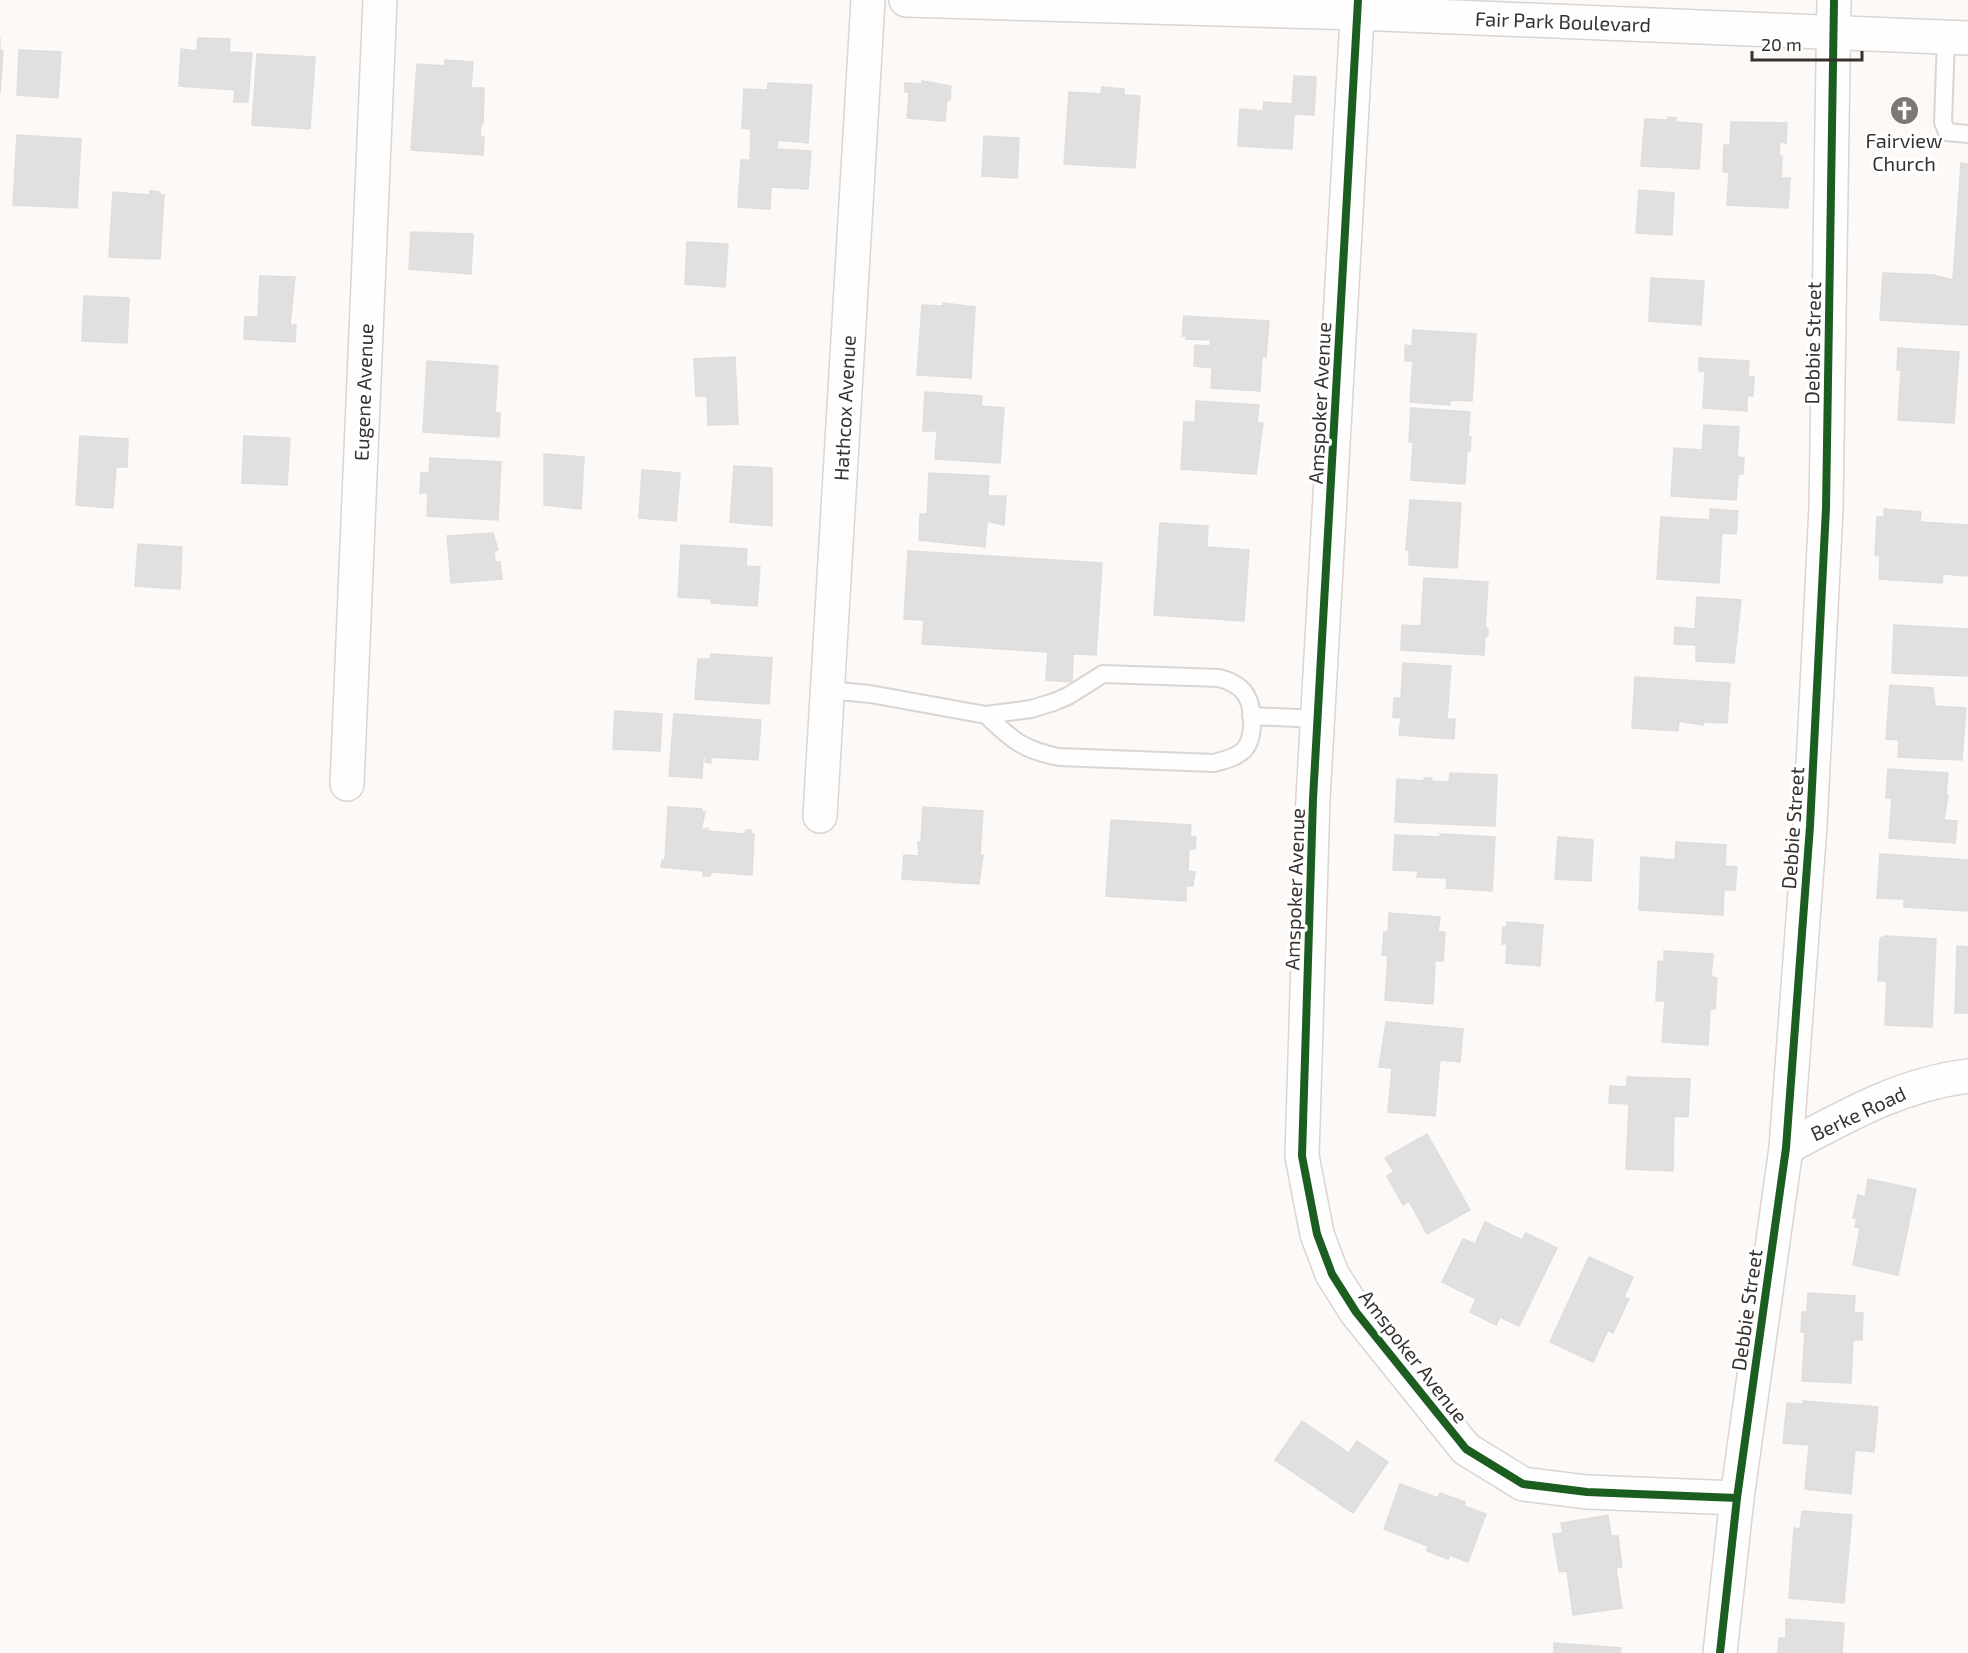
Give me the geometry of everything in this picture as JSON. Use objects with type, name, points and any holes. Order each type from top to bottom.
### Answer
[{"type":"street","name":"Eugene Avenue","points":[[347,784],[380,0]]},
{"type":"street","name":"Hathcox Avenue","points":[[820,816],[867,0]]},
{"type":"street","name":"Fair Park Boulevard","points":[[906,0],[1358,6],[1957,37]]},
{"type":"street","name":"Debbie Street","points":[[1720,1653],[1737,1498],[1786,1148],[1810,826],[1826,508],[1834,0]]},
{"type":"street","name":"Amspoker Avenue","points":[[1358,6],[1317,720],[1302,1156],[1317,1234],[1332,1274],[1356,1312],[1466,1449],[1523,1484],[1587,1492],[1737,1498]]},
{"type":"street","name":"Berke Road","points":[[1786,1148],[1882,1098],[1923,1084],[1968,1076]]},
{"type":"lane","points":[[1957,37],[1943,122],[1947,132],[1968,134]]},
{"type":"lane","points":[[828,690],[870,694],[987,715],[1031,709],[1068,696],[1104,674],[1226,680],[1233,682],[1246,695],[1251,716],[1251,730],[1245,749],[1231,759],[1214,763],[1059,757],[1041,754],[1015,742],[987,715]]},
{"type":"lane","points":[[1251,716],[1317,720]]},
{"type":"building","points":[[198,38],[230,39],[229,52],[252,53],[248,102],[234,102],[235,90],[179,86],[181,49],[197,51]]},
{"type":"building","points":[[0,50],[3,51],[0,93]]},
{"type":"building","points":[[19,50],[61,52],[58,98],[17,95]]},
{"type":"building","points":[[257,54],[315,57],[310,129],[252,125]]},
{"type":"building","points":[[445,60],[473,62],[471,88],[484,88],[483,124],[481,124],[480,137],[484,137],[483,155],[411,150],[417,64],[445,66]]},
{"type":"building","points":[[1294,76],[1316,77],[1314,115],[1294,114],[1292,149],[1238,146],[1240,109],[1263,111],[1264,102],[1292,104]]},
{"type":"building","points":[[922,81],[951,86],[945,121],[907,118],[909,92],[905,92],[905,83],[922,84]]},
{"type":"building","points":[[768,83],[812,85],[808,143],[778,140],[777,149],[811,151],[808,189],[771,187],[770,209],[738,207],[741,160],[750,160],[751,129],[742,128],[744,89],[767,90]]},
{"type":"building","points":[[1102,87],[1124,89],[1124,95],[1140,96],[1135,168],[1064,164],[1069,92],[1101,94]]},
{"type":"building","points":[[1668,117],[1676,118],[1676,122],[1702,124],[1699,169],[1641,166],[1645,119],[1668,120]]},
{"type":"building","points":[[1731,122],[1787,123],[1786,143],[1780,142],[1779,156],[1782,156],[1781,178],[1790,178],[1788,208],[1727,205],[1729,172],[1723,172],[1724,145],[1730,145]]},
{"type":"building","points":[[17,135],[81,139],[77,208],[13,205]]},
{"type":"building","points":[[984,136],[1019,138],[1017,178],[982,176]]},
{"type":"building","points":[[1961,163],[1968,164],[1968,325],[1880,320],[1883,273],[1933,275],[1953,280]]},
{"type":"building","points":[[1639,190],[1674,193],[1672,235],[1636,233]]},
{"type":"building","points":[[150,191],[164,195],[160,259],[109,257],[113,192],[150,195]]},
{"type":"building","points":[[411,232],[473,234],[471,274],[409,269]]},
{"type":"building","points":[[687,242],[728,244],[725,287],[685,284]]},
{"type":"building","points":[[260,276],[295,277],[290,325],[296,325],[295,342],[244,339],[245,317],[258,317]]},
{"type":"building","points":[[1651,278],[1704,281],[1701,325],[1649,321]]},
{"type":"building","points":[[84,296],[129,298],[127,343],[82,341]]},
{"type":"building","points":[[943,303],[975,307],[971,378],[917,375],[922,305],[943,306]]},
{"type":"building","points":[[1184,316],[1269,321],[1266,357],[1262,356],[1260,391],[1211,388],[1212,368],[1194,366],[1195,345],[1210,346],[1211,340],[1186,339],[1187,336],[1182,336]]},
{"type":"building","points":[[1413,330],[1476,334],[1472,401],[1450,400],[1450,405],[1410,402],[1413,361],[1405,361],[1405,345],[1412,346]]},
{"type":"building","points":[[1898,348],[1959,352],[1954,423],[1898,420],[1901,370],[1897,370]]},
{"type":"building","points":[[735,357],[738,424],[708,425],[707,396],[696,396],[694,359]]},
{"type":"building","points":[[1699,358],[1749,361],[1748,376],[1754,377],[1753,396],[1747,395],[1747,411],[1703,408],[1705,371],[1699,371]]},
{"type":"building","points":[[427,361],[498,366],[495,413],[500,413],[499,437],[423,432]]},
{"type":"building","points":[[925,392],[982,396],[981,406],[1004,408],[1000,463],[935,459],[937,431],[923,431]]},
{"type":"building","points":[[1196,401],[1259,405],[1257,423],[1263,423],[1256,474],[1181,469],[1184,422],[1195,422]]},
{"type":"building","points":[[1411,408],[1470,412],[1468,436],[1471,437],[1470,451],[1467,450],[1465,484],[1411,480],[1413,442],[1409,442]]},
{"type":"building","points":[[1704,425],[1739,427],[1737,457],[1744,458],[1743,474],[1738,474],[1736,500],[1671,496],[1674,448],[1702,450]]},
{"type":"building","points":[[80,436],[128,439],[127,467],[116,467],[113,508],[76,505]]},
{"type":"building","points":[[244,436],[290,438],[287,485],[242,483]]},
{"type":"building","points":[[544,454],[584,457],[581,509],[544,505]]},
{"type":"building","points":[[430,458],[501,462],[498,520],[427,516],[428,493],[420,493],[421,473],[429,473]]},
{"type":"building","points":[[734,466],[772,468],[772,526],[730,522]]},
{"type":"building","points":[[642,470],[680,473],[676,521],[639,518]]},
{"type":"building","points":[[929,473],[989,476],[988,496],[1006,496],[1004,525],[987,521],[985,547],[919,540],[920,514],[927,514]]},
{"type":"building","points":[[1410,500],[1461,503],[1457,568],[1409,565],[1409,550],[1406,550]]},
{"type":"building","points":[[1710,509],[1738,511],[1736,534],[1722,533],[1719,583],[1657,579],[1661,517],[1710,520]]},
{"type":"building","points":[[1884,509],[1921,512],[1920,522],[1968,525],[1968,576],[1943,574],[1942,583],[1879,579],[1880,556],[1875,555],[1877,517],[1884,517]]},
{"type":"building","points":[[1160,523],[1208,526],[1207,547],[1249,550],[1244,621],[1154,615]]},
{"type":"building","points":[[493,533],[498,550],[494,551],[495,562],[500,562],[502,579],[451,583],[447,536]]},
{"type":"building","points":[[138,544],[182,547],[180,589],[135,586]]},
{"type":"building","points":[[681,545],[747,549],[746,566],[760,567],[757,606],[711,603],[711,599],[678,597]]},
{"type":"building","points":[[908,551],[1102,563],[1096,655],[1073,654],[1072,682],[1046,680],[1048,652],[922,644],[924,620],[904,619]]},
{"type":"building","points":[[1424,578],[1488,582],[1485,628],[1488,628],[1488,636],[1485,636],[1484,655],[1401,650],[1402,625],[1421,626]]},
{"type":"building","points":[[1697,597],[1741,600],[1734,663],[1696,661],[1696,645],[1674,644],[1675,627],[1695,629]]},
{"type":"building","points":[[1894,625],[1968,629],[1968,676],[1892,673]]},
{"type":"building","points":[[711,654],[772,658],[769,704],[695,699],[698,659],[711,659]]},
{"type":"building","points":[[1403,663],[1451,666],[1447,719],[1455,719],[1454,739],[1399,735],[1401,718],[1393,717],[1394,698],[1401,698]]},
{"type":"building","points":[[1635,677],[1730,683],[1727,723],[1703,722],[1703,725],[1679,721],[1678,731],[1632,728]]},
{"type":"building","points":[[1890,685],[1933,688],[1935,706],[1966,708],[1962,760],[1898,757],[1899,740],[1886,739]]},
{"type":"building","points":[[615,711],[662,714],[660,751],[613,749]]},
{"type":"building","points":[[674,714],[761,720],[758,760],[711,757],[711,763],[705,762],[706,757],[703,757],[702,778],[669,776]]},
{"type":"building","points":[[1888,769],[1948,773],[1946,795],[1948,795],[1944,820],[1957,821],[1955,843],[1889,838],[1892,798],[1886,798]]},
{"type":"building","points":[[1450,773],[1497,775],[1495,826],[1395,822],[1397,779],[1424,781],[1424,778],[1432,778],[1431,781],[1449,782]]},
{"type":"building","points":[[668,807],[702,809],[702,812],[705,812],[701,830],[708,828],[708,831],[745,834],[746,830],[751,830],[754,834],[752,875],[711,872],[710,876],[703,876],[703,871],[661,867],[662,860],[665,860]]},
{"type":"building","points":[[923,807],[983,811],[980,855],[983,855],[979,884],[902,879],[904,855],[919,856],[918,842],[921,842]]},
{"type":"building","points":[[1111,820],[1191,825],[1190,836],[1196,837],[1195,849],[1189,849],[1188,871],[1195,872],[1193,886],[1186,886],[1186,901],[1106,896]]},
{"type":"building","points":[[1440,834],[1495,837],[1492,891],[1446,888],[1447,878],[1417,877],[1418,871],[1393,870],[1395,835],[1440,837]]},
{"type":"building","points":[[1558,837],[1593,840],[1591,881],[1555,879]]},
{"type":"building","points":[[1676,842],[1726,845],[1725,866],[1737,867],[1735,890],[1724,890],[1723,915],[1639,910],[1641,857],[1675,860]]},
{"type":"building","points":[[1880,854],[1968,860],[1968,911],[1904,907],[1904,899],[1877,898]]},
{"type":"building","points":[[1389,913],[1440,917],[1438,932],[1445,932],[1443,961],[1435,961],[1433,1004],[1385,1000],[1388,956],[1382,955],[1384,932],[1388,932]]},
{"type":"building","points":[[1507,922],[1543,925],[1540,966],[1506,963],[1507,944],[1502,944],[1503,927],[1507,927]]},
{"type":"building","points":[[1886,936],[1936,939],[1932,1027],[1885,1025],[1887,981],[1878,981],[1880,938]]},
{"type":"building","points":[[1957,946],[1968,947],[1968,1013],[1955,1013]]},
{"type":"building","points":[[1664,951],[1713,954],[1711,977],[1717,978],[1715,1009],[1710,1009],[1708,1045],[1662,1042],[1665,1001],[1656,1001],[1658,961],[1664,962]]},
{"type":"building","points":[[1386,1022],[1463,1029],[1460,1062],[1440,1060],[1435,1116],[1388,1112],[1392,1068],[1379,1067]]},
{"type":"building","points":[[1627,1077],[1690,1079],[1688,1117],[1674,1116],[1673,1171],[1626,1169],[1629,1104],[1609,1103],[1610,1086],[1627,1087]]},
{"type":"building","points":[[1427,1134],[1470,1210],[1427,1234],[1409,1201],[1403,1205],[1387,1176],[1394,1172],[1385,1158]]},
{"type":"building","points":[[1868,1179],[1916,1189],[1898,1275],[1853,1265],[1860,1228],[1855,1227],[1857,1218],[1853,1218],[1858,1195],[1865,1197]]},
{"type":"building","points":[[1485,1222],[1522,1240],[1526,1233],[1557,1248],[1519,1326],[1500,1317],[1496,1325],[1470,1312],[1476,1299],[1442,1282],[1463,1239],[1475,1244]]},
{"type":"building","points":[[1589,1257],[1633,1277],[1624,1297],[1629,1299],[1613,1333],[1608,1330],[1593,1362],[1550,1342]]},
{"type":"building","points":[[1808,1293],[1855,1296],[1854,1313],[1863,1313],[1862,1340],[1853,1340],[1851,1383],[1802,1381],[1805,1332],[1801,1332],[1802,1312],[1807,1312]]},
{"type":"building","points":[[1803,1401],[1878,1407],[1874,1452],[1855,1450],[1851,1494],[1805,1489],[1809,1445],[1783,1443],[1787,1403],[1803,1404]]},
{"type":"building","points":[[1302,1421],[1349,1453],[1357,1441],[1388,1462],[1353,1513],[1275,1460]]},
{"type":"building","points":[[1400,1484],[1438,1498],[1440,1493],[1465,1502],[1464,1506],[1486,1514],[1468,1562],[1450,1555],[1448,1559],[1427,1551],[1428,1546],[1384,1529]]},
{"type":"building","points":[[1802,1511],[1852,1515],[1844,1603],[1789,1598],[1794,1528],[1800,1529]]},
{"type":"building","points":[[1608,1515],[1611,1536],[1618,1536],[1622,1567],[1616,1568],[1622,1608],[1573,1615],[1567,1571],[1559,1572],[1553,1534],[1563,1533],[1561,1523]]},
{"type":"building","points":[[1786,1619],[1844,1623],[1842,1653],[1778,1653],[1779,1638],[1786,1638]]},
{"type":"building","points":[[1554,1643],[1621,1648],[1620,1653],[1554,1653]]},
{"type":"cycle path","points":[[1358,0],[1313,799],[1302,1156],[1317,1234],[1332,1274],[1356,1312],[1466,1449],[1523,1484],[1587,1492],[1737,1498]]},
{"type":"cycle path","points":[[1720,1653],[1737,1498],[1786,1148],[1810,826],[1826,508],[1834,0]]},
{"type":"place","name":"Fairview Church","points":[[1904,110]]}]
